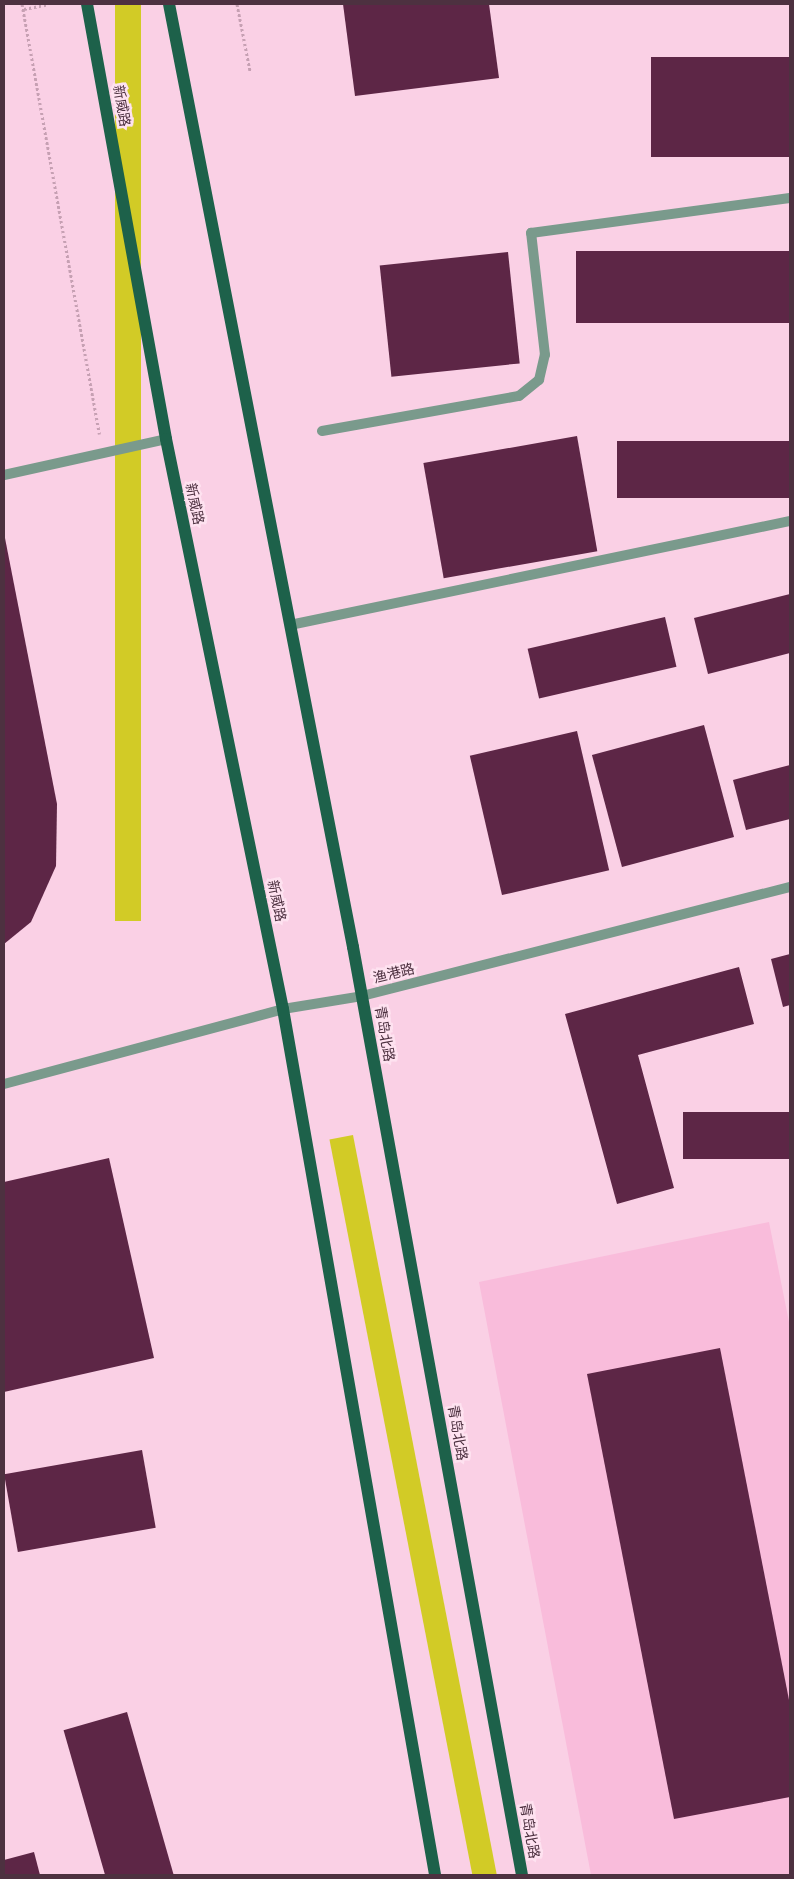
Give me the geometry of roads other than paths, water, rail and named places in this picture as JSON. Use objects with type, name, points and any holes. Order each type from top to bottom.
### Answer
[{"type":"main road","name":"新威路","points":[[88,4],[166,439],[283,1009]]},
{"type":"main road","points":[[169,4],[362,996]]},
{"type":"main road","name":"青岛北路","points":[[362,996],[522,1875]]},
{"type":"main road","points":[[283,1009],[435,1875]]},
{"type":"street","points":[[322,431],[520,396],[540,380],[545,355],[531,233],[790,198]]},
{"type":"street","points":[[4,475],[166,439]]},
{"type":"street","points":[[290,625],[790,521]]},
{"type":"street","name":"渔港路","points":[[4,1084],[283,1009],[362,996],[790,887]]}]
